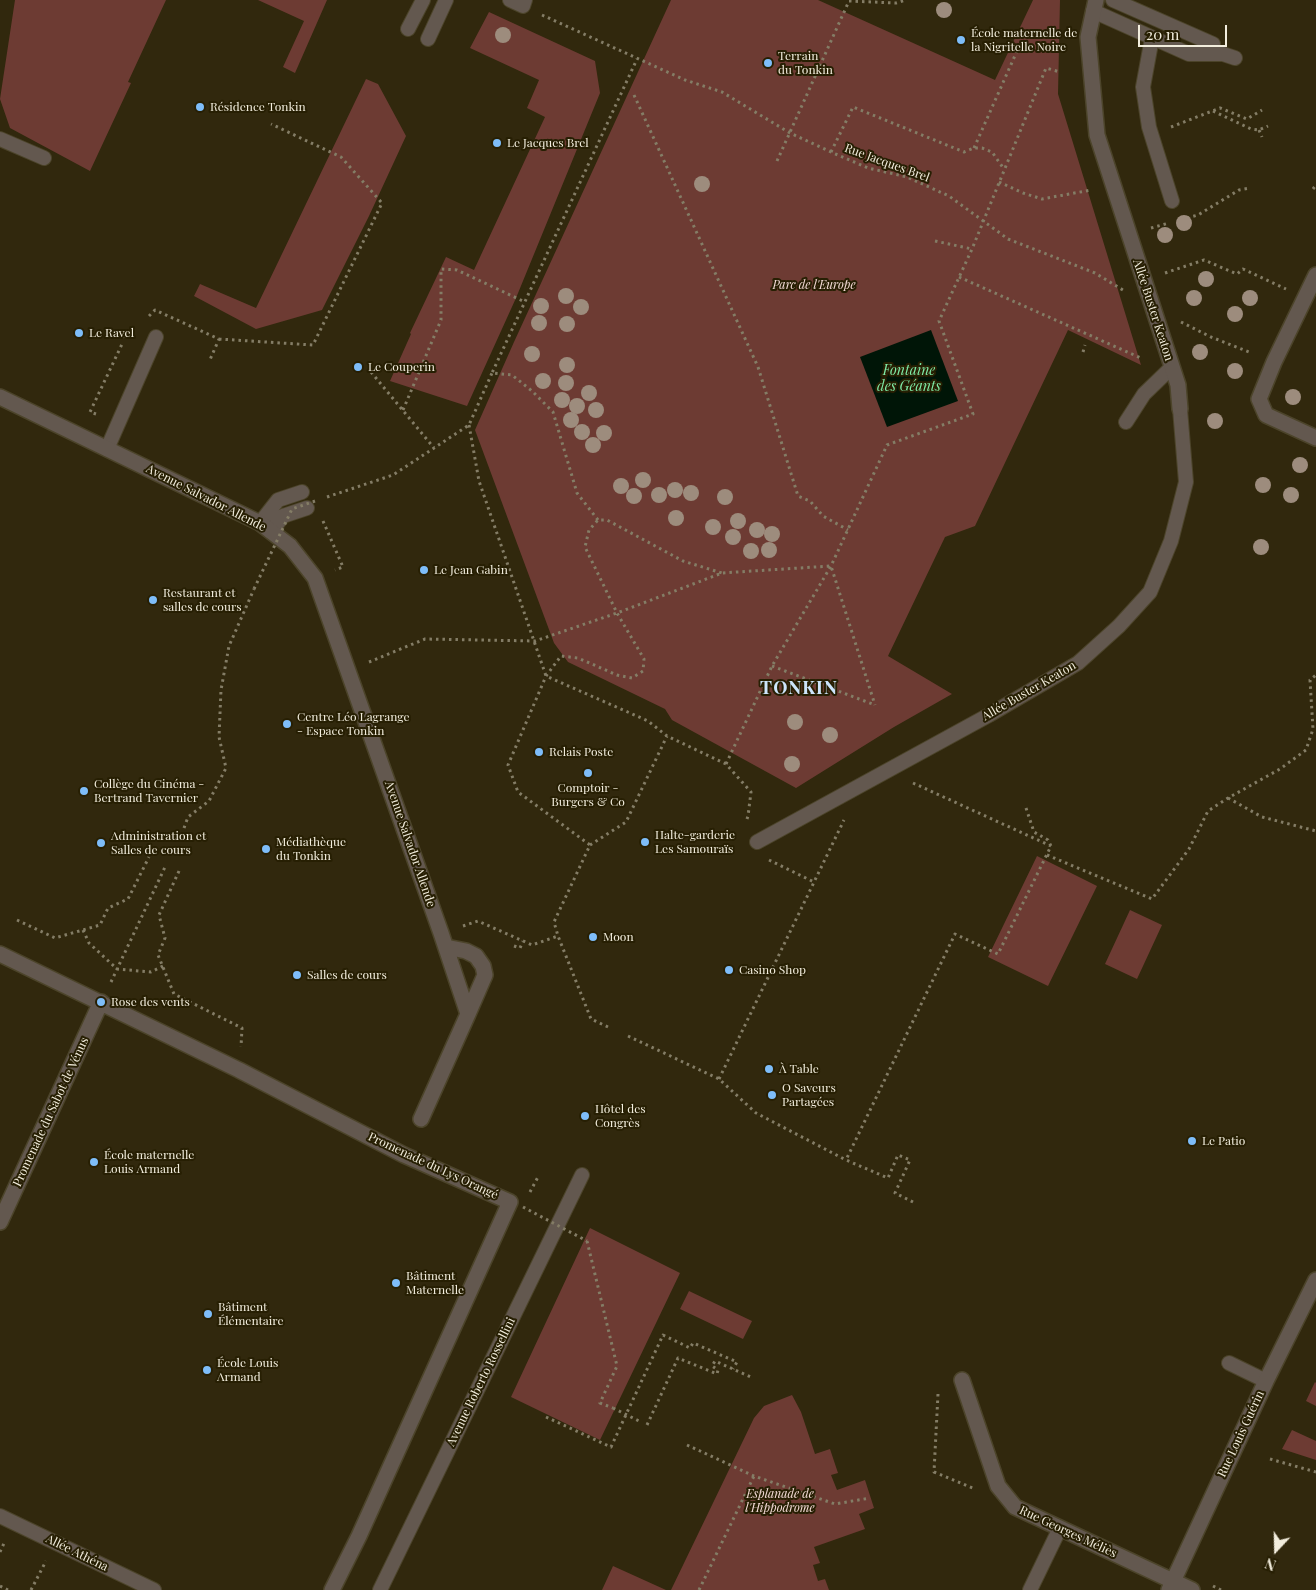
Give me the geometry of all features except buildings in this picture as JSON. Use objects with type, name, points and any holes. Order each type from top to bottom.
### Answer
[{"type":"street","name":"Allée Buster Keaton","points":[[1094,6],[1088,37],[1097,135],[1178,385],[1180,409]]},
{"type":"street","points":[[1316,274],[1274,362],[1259,399],[1266,415],[1316,438]]},
{"type":"street","name":"Avenue Salvador Allende","points":[[0,397],[266,527],[290,546],[315,578],[468,1014]]},
{"type":"street","points":[[421,1120],[485,975],[483,966],[476,956],[466,951],[446,947]]},
{"type":"street","name":"Promenade du Lys Orangé","points":[[0,954],[239,1070],[404,1155],[510,1202],[359,1536],[332,1590]]},
{"type":"street","name":"Promenade du Sabot de Vénus","points":[[0,1222],[101,1002]]},
{"type":"street","name":"Rue Louis Guérin","points":[[1171,1586],[1266,1381],[1316,1280]]},
{"type":"street","name":"Rue Georges Méliès","points":[[962,1380],[998,1486],[1015,1507],[1060,1528],[1171,1586],[1192,1590]]},
{"type":"lane","points":[[408,29],[423,0]]},
{"type":"lane","points":[[428,39],[446,0]]},
{"type":"lane","points":[[1113,0],[1213,44]]},
{"type":"lane","points":[[1094,6],[1152,38],[1189,54],[1223,54],[1234,58]]},
{"type":"lane","points":[[1152,38],[1143,87],[1149,127],[1172,201]]},
{"type":"lane","points":[[0,139],[44,158]]},
{"type":"lane","points":[[107,449],[156,337]]},
{"type":"lane","points":[[1126,422],[1144,394],[1172,367]]},
{"type":"lane","name":"Allée Buster Keaton","points":[[757,842],[989,715],[1078,663],[1119,626],[1150,592],[1171,541],[1186,482],[1180,409]]},
{"type":"lane","points":[[266,527],[278,500],[302,492]]},
{"type":"lane","points":[[266,527],[283,516],[313,506]]},
{"type":"lane","name":"Avenue Roberto Rossellini","points":[[380,1590],[582,1175]]},
{"type":"lane","points":[[1229,1363],[1266,1381]]},
{"type":"lane","name":"Allée Athéna","points":[[0,1516],[154,1590]]},
{"type":"lane","points":[[1030,1590],[1060,1528]]},
{"type":"path","points":[[777,161],[849,1],[896,3],[906,0]]},
{"type":"path","name":"Rue Jacques Brel","points":[[519,2],[637,59],[685,80],[722,92],[790,133],[831,152],[868,168],[907,177],[948,196],[1008,239],[1094,273],[1152,307],[1249,352]]},
{"type":"path","points":[[974,148],[1017,51]]},
{"type":"path","points":[[184,828],[188,817],[209,801],[226,768],[220,737],[221,690],[229,646],[292,509],[313,506],[393,475],[469,425],[637,59]]},
{"type":"path","points":[[469,425],[479,481],[546,676],[648,722],[667,736],[726,764],[772,666],[831,566],[887,446],[973,414],[939,321],[972,249],[1046,68],[1060,72]]},
{"type":"path","points":[[634,95],[758,367],[798,496],[810,501],[823,516],[848,530]]},
{"type":"path","points":[[831,152],[853,108],[964,152],[974,148],[982,148],[992,152],[1004,170]]},
{"type":"path","points":[[1170,127],[1220,108],[1247,119],[1262,110]]},
{"type":"path","points":[[1212,111],[1251,129],[1259,130],[1268,126]]},
{"type":"path","points":[[219,339],[313,345],[382,202],[341,157],[271,124]]},
{"type":"path","points":[[1259,130],[1262,138]]},
{"type":"path","points":[[999,182],[1017,191],[1042,199],[1092,190]]},
{"type":"path","points":[[1313,189],[1316,185]]},
{"type":"path","points":[[935,241],[972,249]]},
{"type":"path","points":[[1144,281],[1204,260],[1237,274],[1244,268],[1304,298]]},
{"type":"path","points":[[403,410],[441,320],[440,269],[457,270],[525,302]]},
{"type":"path","points":[[959,278],[1143,359]]},
{"type":"path","points":[[130,343],[134,334]]},
{"type":"path","points":[[100,406],[96,415],[90,412],[123,342]]},
{"type":"path","points":[[1083,352],[1085,345]]},
{"type":"path","points":[[209,362],[213,353]]},
{"type":"path","points":[[371,372],[434,448]]},
{"type":"path","points":[[492,373],[512,375],[532,391],[552,412],[577,493],[598,520]]},
{"type":"path","points":[[322,518],[343,566]]},
{"type":"path","points":[[598,520],[607,520],[683,561],[722,573]]},
{"type":"path","points":[[590,845],[518,792],[508,765],[546,676],[560,656],[578,658],[617,675],[632,678],[643,671],[644,659],[617,613],[585,547],[590,530],[598,520]]},
{"type":"path","points":[[365,664],[425,639],[535,641],[617,613],[722,573],[831,566]]},
{"type":"path","points":[[772,666],[875,705],[831,566]]},
{"type":"path","points":[[1047,855],[1152,899],[1189,849],[1208,811],[1280,769],[1306,750],[1313,729],[1310,680],[1316,675]]},
{"type":"path","points":[[608,1027],[591,1019],[554,922],[590,845],[626,822],[667,736]]},
{"type":"path","points":[[906,787],[914,783],[1051,846]]},
{"type":"path","points":[[1228,798],[1262,817],[1316,832]]},
{"type":"path","points":[[1026,808],[1034,832],[1048,840],[1051,846]]},
{"type":"path","points":[[719,1079],[845,817]]},
{"type":"path","points":[[846,1160],[955,934],[998,954],[1051,846]]},
{"type":"path","points":[[17,920],[55,938],[100,925],[108,908],[128,899],[149,857]]},
{"type":"path","points":[[112,981],[166,865]]},
{"type":"path","points":[[179,871],[159,915],[165,938],[158,955],[174,994],[242,1028],[239,1070]]},
{"type":"path","points":[[478,921],[532,945],[558,936]]},
{"type":"path","points":[[83,930],[89,943],[117,969],[151,972],[164,966]]},
{"type":"path","points":[[514,946],[520,948],[523,941]]},
{"type":"path","points":[[628,1036],[719,1079],[756,1112],[846,1160],[888,1178],[898,1155],[910,1160],[895,1193],[913,1202]]},
{"type":"path","points":[[523,1207],[587,1241],[618,1366],[600,1402],[641,1422]]},
{"type":"path","points":[[546,1417],[611,1447],[663,1335],[690,1348],[693,1343],[737,1362],[733,1369]]},
{"type":"path","points":[[647,1425],[678,1358],[717,1374],[718,1370],[712,1366],[715,1361],[753,1378]]},
{"type":"path","points":[[938,1394],[934,1472],[978,1490]]},
{"type":"path","points":[[687,1445],[754,1476],[835,1504],[870,1498]]},
{"type":"path","points":[[1270,1458],[1316,1472]]},
{"type":"path","points":[[699,1590],[754,1476]]},
{"type":"path","points":[[31,1590],[40,1571]]},
{"type":"path","points":[[702,1584],[704,1590]]},
{"type":"path","points":[[0,1586],[8,1590]]},
{"type":"green space","points":[[15,0],[166,0],[128,82],[131,83],[90,171],[10,128],[0,99]]},
{"type":"green space","points":[[258,0],[327,0],[295,73],[283,67],[304,21]]},
{"type":"green space","name":"Parc de l'Europe","points":[[671,0],[818,0],[995,80],[1033,0],[1060,0],[1058,94],[1141,365],[1068,330],[975,526],[945,537],[888,656],[952,694],[894,727],[796,788],[672,720],[665,709],[568,662],[554,643],[475,430]]},
{"type":"green space","points":[[489,12],[595,61],[600,93],[516,298],[467,406],[390,381],[410,333],[446,257],[474,270],[545,117],[527,108],[539,80],[470,48]]},
{"type":"green space","points":[[366,79],[378,84],[406,136],[322,310],[256,329],[194,296],[200,284],[256,308]]},
{"type":"green space","points":[[1037,856],[1097,886],[1048,986],[988,957]]},
{"type":"green space","points":[[1130,910],[1162,925],[1137,979],[1105,964]]},
{"type":"green space","points":[[590,1228],[680,1273],[600,1440],[511,1397]]},
{"type":"green space","points":[[689,1291],[752,1321],[743,1339],[680,1309]]},
{"type":"green space","points":[[1316,1383],[1316,1406],[1306,1401]]},
{"type":"green space","name":"Esplanade de l'Hippodrome","points":[[792,1395],[801,1412],[815,1454],[830,1449],[838,1473],[831,1475],[837,1490],[865,1480],[874,1508],[859,1514],[865,1529],[814,1547],[820,1563],[813,1565],[818,1581],[825,1579],[829,1590],[671,1590],[754,1418],[764,1406]]},
{"type":"green space","points":[[1292,1430],[1316,1441],[1316,1460],[1282,1449]]},
{"type":"green space","points":[[613,1566],[666,1590],[602,1590]]},
{"type":"water","name":"Fontaine des Géants","points":[[931,330],[958,401],[887,427],[860,357]]},
{"type":"place","name":"École maternelle de la Nigritelle Noire","points":[[961,40]]},
{"type":"place","name":"Terrain du Tonkin","points":[[768,63]]},
{"type":"place","name":"Résidence Tonkin","points":[[200,107]]},
{"type":"place","name":"Le Jacques Brel","points":[[497,143]]},
{"type":"place","name":"Le Ravel","points":[[79,333]]},
{"type":"place","name":"Le Couperin","points":[[358,367]]},
{"type":"place","name":"Le Jean Gabin","points":[[424,570]]},
{"type":"place","name":"Restaurant et salles de cours","points":[[153,600]]},
{"type":"place","name":"Centre Léo Lagrange - Espace Tonkin","points":[[287,724]]},
{"type":"place","name":"Relais Poste","points":[[539,752]]},
{"type":"place","name":"Comptoir - Burgers & Co","points":[[588,773]]},
{"type":"place","name":"Collège du Cinéma - Bertrand Tavernier","points":[[84,791]]},
{"type":"place","name":"Halte-garderie Les Samouraïs","points":[[645,842]]},
{"type":"place","name":"Administration et Salles de cours","points":[[101,843]]},
{"type":"place","name":"Médiathèque du Tonkin","points":[[266,849]]},
{"type":"place","name":"Moon","points":[[593,937]]},
{"type":"place","name":"Casino Shop","points":[[729,970]]},
{"type":"place","name":"Salles de cours","points":[[297,975]]},
{"type":"place","name":"Rose des vents","points":[[101,1002]]},
{"type":"place","name":"À Table","points":[[769,1069]]},
{"type":"place","name":"O Saveurs Partagées","points":[[772,1095]]},
{"type":"place","name":"Hôtel des Congrès","points":[[585,1116]]},
{"type":"place","name":"Le Patio","points":[[1192,1141]]},
{"type":"place","name":"École maternelle Louis Armand","points":[[94,1162]]},
{"type":"place","name":"Bâtiment Maternelle","points":[[396,1283]]},
{"type":"place","name":"Bâtiment Élémentaire","points":[[208,1314]]},
{"type":"place","name":"École Louis Armand","points":[[207,1370]]},
{"type":"district","name":"TONKIN","points":[[799,688]]}]
